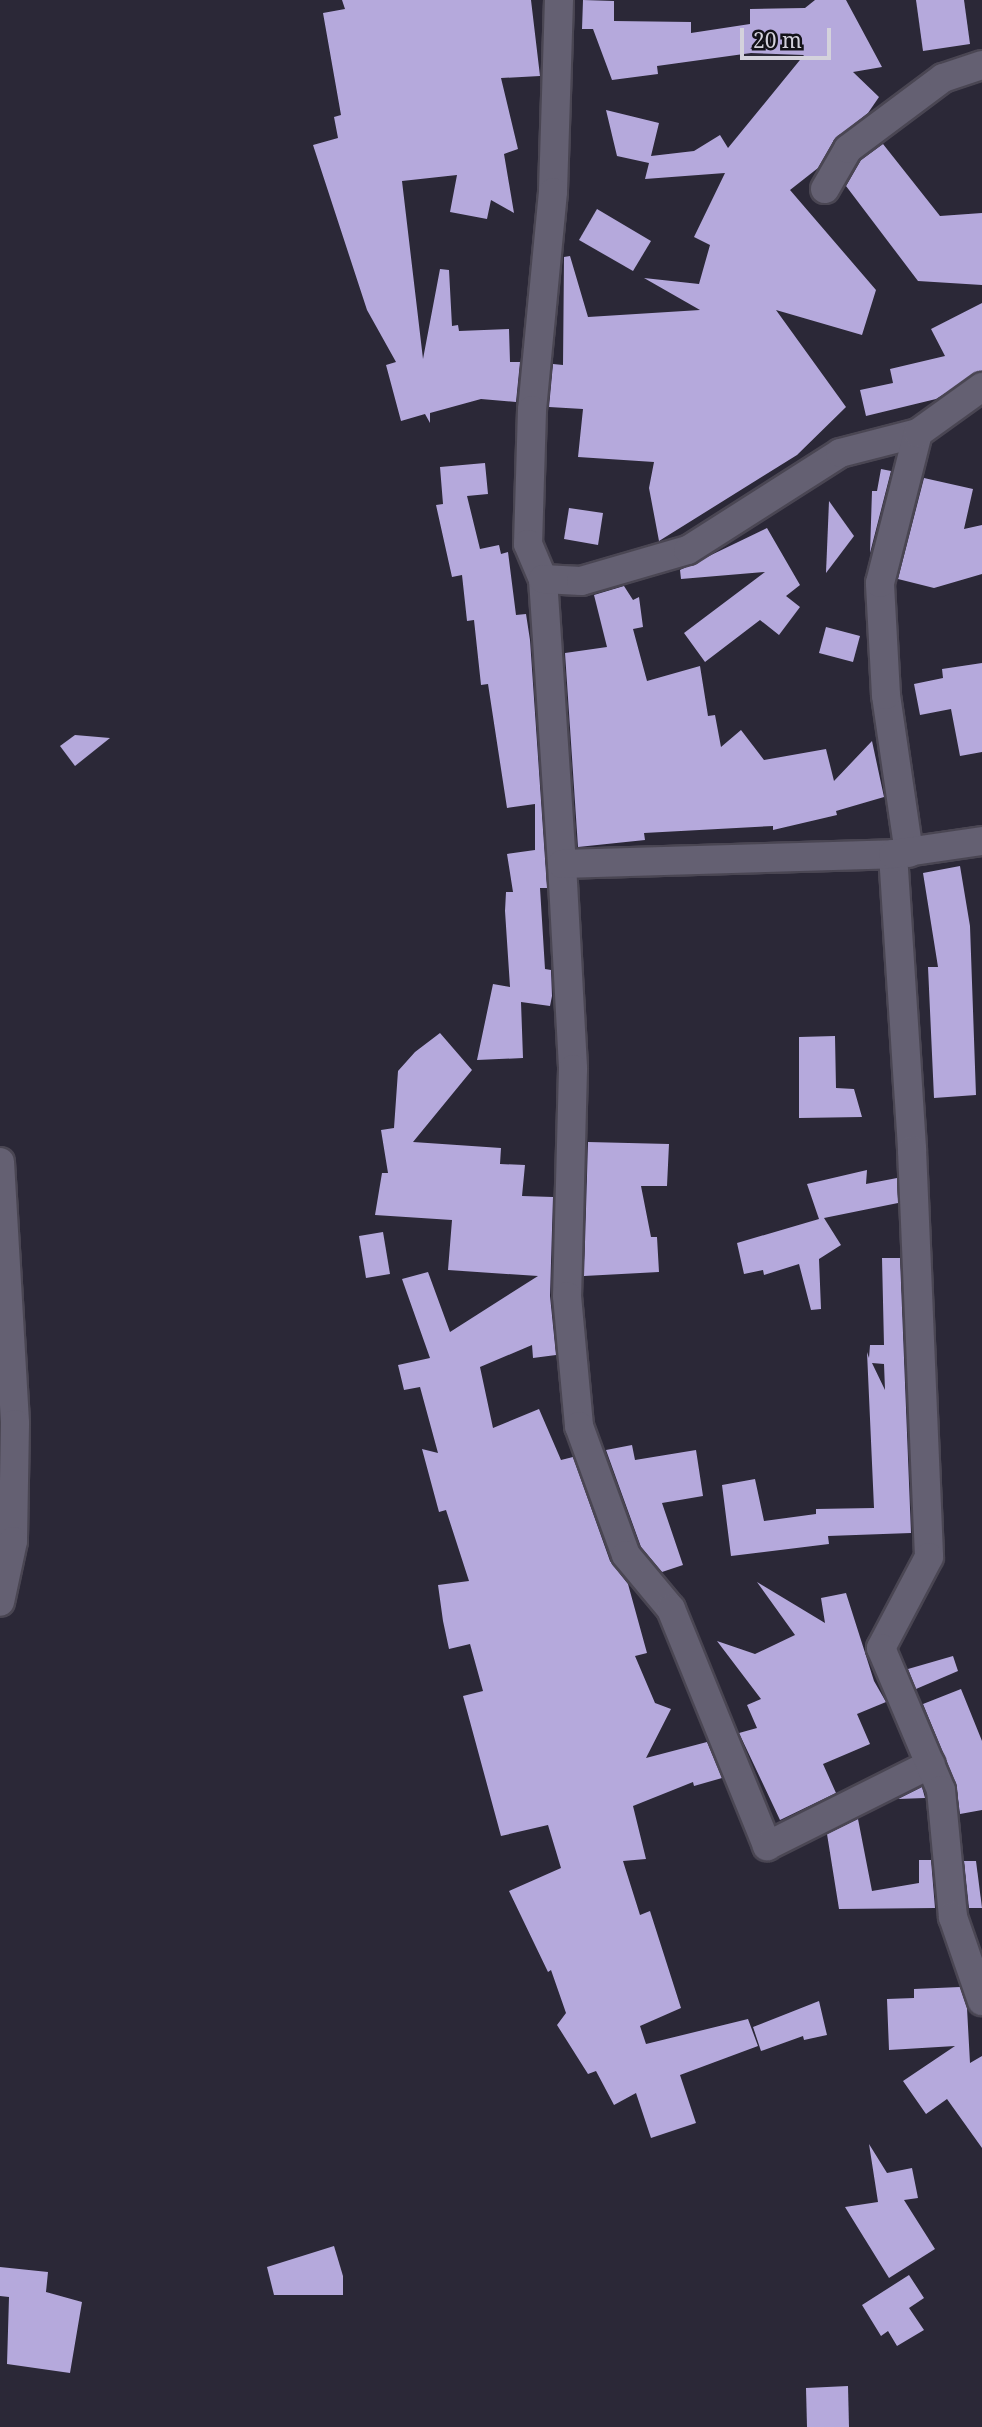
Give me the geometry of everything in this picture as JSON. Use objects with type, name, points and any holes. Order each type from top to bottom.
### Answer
[{"type":"street","points":[[559,0],[552,192],[532,410],[528,544],[543,579],[562,863],[573,1069],[567,1296],[577,1413],[592,1471],[626,1555],[671,1609],[767,1846],[931,1764]]},
{"type":"street","points":[[825,189],[848,149],[943,78],[982,65]]},
{"type":"street","points":[[543,579],[582,581],[688,550],[840,453],[918,433],[982,387]]},
{"type":"street","points":[[918,433],[880,583],[886,695],[901,853],[929,1556],[880,1648],[941,1790],[953,1917],[982,2001]]},
{"type":"street","points":[[562,863],[901,853],[982,841]]},
{"type":"street","points":[[0,1162],[15,1424],[13,1541],[0,1602]]},
{"type":"building","points":[[342,0],[531,0],[540,76],[501,78],[518,149],[504,154],[514,213],[491,200],[487,219],[450,212],[457,175],[402,181],[423,359],[440,269],[449,270],[452,326],[458,325],[459,331],[509,329],[510,362],[520,362],[516,402],[481,399],[430,413],[430,423],[425,414],[401,421],[386,365],[396,362],[367,310],[313,145],[338,138],[334,117],[341,115],[323,13],[345,9]]},
{"type":"building","points":[[583,0],[614,1],[614,21],[691,22],[691,33],[750,24],[750,9],[805,8],[815,0],[846,0],[882,67],[853,72],[879,97],[868,113],[834,140],[818,168],[790,190],[876,290],[862,335],[776,310],[846,407],[797,455],[659,541],[649,488],[654,462],[578,457],[583,409],[549,407],[553,364],[563,365],[564,257],[570,256],[588,317],[700,310],[644,278],[699,284],[710,245],[694,237],[725,173],[645,179],[649,163],[617,156],[606,110],[659,123],[651,156],[694,151],[720,135],[728,148],[804,55],[751,53],[657,66],[658,74],[612,80],[593,29],[582,29]]},
{"type":"building","points":[[916,0],[964,0],[970,44],[923,51]]},
{"type":"building","points":[[883,144],[940,216],[982,213],[982,285],[918,281],[846,186],[861,160]]},
{"type":"building","points":[[597,209],[651,241],[633,271],[579,240]]},
{"type":"building","points":[[982,303],[982,371],[936,399],[866,416],[860,390],[893,383],[890,369],[945,356],[931,329]]},
{"type":"building","points":[[485,463],[488,494],[467,496],[480,549],[499,545],[501,554],[508,552],[516,615],[526,614],[530,640],[547,888],[540,888],[545,969],[551,970],[552,996],[550,1006],[521,1002],[523,1058],[477,1060],[493,984],[510,987],[505,911],[506,892],[513,892],[507,854],[535,850],[535,804],[507,808],[488,684],[481,685],[474,620],[467,621],[462,575],[452,577],[436,505],[443,504],[440,467]]},
{"type":"building","points":[[881,469],[891,471],[870,553],[872,491],[877,491]]},
{"type":"building","points":[[924,478],[973,489],[964,529],[982,525],[982,574],[934,588],[898,579]]},
{"type":"building","points":[[829,501],[854,536],[826,573]]},
{"type":"building","points":[[569,508],[603,513],[598,545],[564,539]]},
{"type":"building","points":[[767,528],[800,585],[786,596],[800,607],[779,635],[760,620],[705,662],[684,633],[765,572],[681,579],[680,570]]},
{"type":"building","points":[[624,586],[633,600],[639,597],[643,627],[633,629],[647,681],[700,666],[708,716],[715,715],[721,747],[741,730],[764,760],[826,749],[834,781],[872,741],[884,797],[836,811],[837,815],[773,830],[773,826],[644,833],[645,840],[578,847],[565,653],[607,647],[594,595]]},
{"type":"building","points":[[826,627],[860,636],[853,662],[819,653]]},
{"type":"building","points":[[982,663],[982,752],[960,756],[951,709],[920,715],[914,684],[943,678],[942,669]]},
{"type":"building","points":[[75,735],[110,738],[75,766],[60,746]]},
{"type":"building","points":[[960,866],[970,926],[976,1095],[934,1098],[928,967],[938,967],[923,873]]},
{"type":"building","points":[[440,1033],[472,1070],[413,1142],[501,1148],[500,1164],[525,1165],[522,1196],[553,1197],[550,1296],[556,1355],[533,1358],[532,1345],[480,1367],[493,1428],[539,1409],[561,1460],[573,1457],[610,1561],[628,1584],[647,1653],[635,1656],[655,1703],[671,1709],[646,1758],[707,1742],[722,1778],[694,1786],[693,1782],[633,1806],[646,1859],[623,1861],[640,1915],[650,1911],[681,2008],[640,2026],[646,2044],[748,2019],[758,2046],[680,2075],[696,2123],[651,2138],[636,2093],[614,2105],[596,2071],[588,2074],[557,2025],[566,2013],[551,1970],[548,1972],[509,1891],[561,1868],[548,1825],[501,1836],[463,1696],[483,1691],[470,1644],[449,1649],[443,1621],[438,1585],[469,1581],[446,1510],[439,1512],[422,1449],[438,1453],[420,1387],[404,1390],[398,1365],[430,1358],[402,1279],[428,1272],[450,1332],[538,1276],[448,1270],[452,1220],[375,1215],[382,1173],[388,1173],[381,1130],[394,1128],[398,1071],[415,1052]]},
{"type":"building","points":[[835,1036],[836,1088],[854,1089],[862,1117],[799,1118],[799,1037]]},
{"type":"building","points":[[588,1142],[669,1144],[667,1186],[641,1186],[651,1237],[657,1237],[659,1272],[584,1276]]},
{"type":"building","points":[[867,1170],[866,1184],[897,1178],[898,1203],[824,1218],[841,1245],[819,1259],[821,1309],[811,1310],[799,1264],[764,1275],[763,1270],[744,1274],[737,1243],[819,1219],[807,1184]]},
{"type":"building","points":[[383,1232],[390,1274],[366,1278],[359,1236]]},
{"type":"building","points":[[882,1258],[900,1258],[911,1533],[828,1536],[829,1544],[731,1556],[722,1485],[755,1479],[764,1521],[816,1514],[816,1509],[874,1508],[867,1352],[869,1358],[870,1345],[884,1345]],"holes":[[[872,1363],[884,1364],[885,1390]]]},
{"type":"building","points":[[632,1445],[635,1460],[696,1450],[703,1496],[662,1503],[683,1565],[662,1572],[641,1547],[606,1450]]},
{"type":"building","points":[[757,1582],[825,1623],[821,1598],[846,1593],[874,1681],[886,1702],[857,1714],[870,1744],[823,1764],[836,1793],[780,1820],[739,1733],[757,1728],[747,1705],[761,1699],[717,1641],[755,1654],[795,1635]]},
{"type":"building","points":[[953,1656],[958,1671],[916,1689],[908,1669]]},
{"type":"building","points":[[961,1689],[982,1741],[982,1810],[960,1814],[956,1784],[923,1704]]},
{"type":"building","points":[[922,1787],[925,1798],[898,1799]]},
{"type":"building","points":[[858,1819],[872,1891],[919,1883],[919,1860],[931,1860],[935,1908],[839,1909],[827,1834]]},
{"type":"building","points":[[964,1861],[976,1861],[982,1908],[969,1908]]},
{"type":"building","points":[[960,1987],[967,2008],[970,2063],[982,2056],[982,2148],[947,2099],[926,2114],[903,2081],[955,2046],[889,2050],[887,1999],[914,1998],[914,1989]]},
{"type":"building","points":[[819,2001],[827,2035],[804,2040],[803,2036],[761,2051],[753,2027]]},
{"type":"building","points":[[869,2144],[887,2173],[912,2168],[918,2198],[904,2200],[935,2249],[889,2278],[845,2207],[878,2202]]},
{"type":"building","points":[[334,2246],[343,2276],[343,2295],[274,2295],[267,2267]]},
{"type":"building","points":[[0,2267],[48,2272],[46,2292],[82,2302],[70,2373],[7,2364],[9,2297],[0,2296]]},
{"type":"building","points":[[909,2275],[924,2298],[909,2308],[924,2330],[897,2346],[888,2331],[881,2336],[862,2305]]},
{"type":"building","points":[[848,2386],[849,2427],[807,2427],[806,2388]]}]
